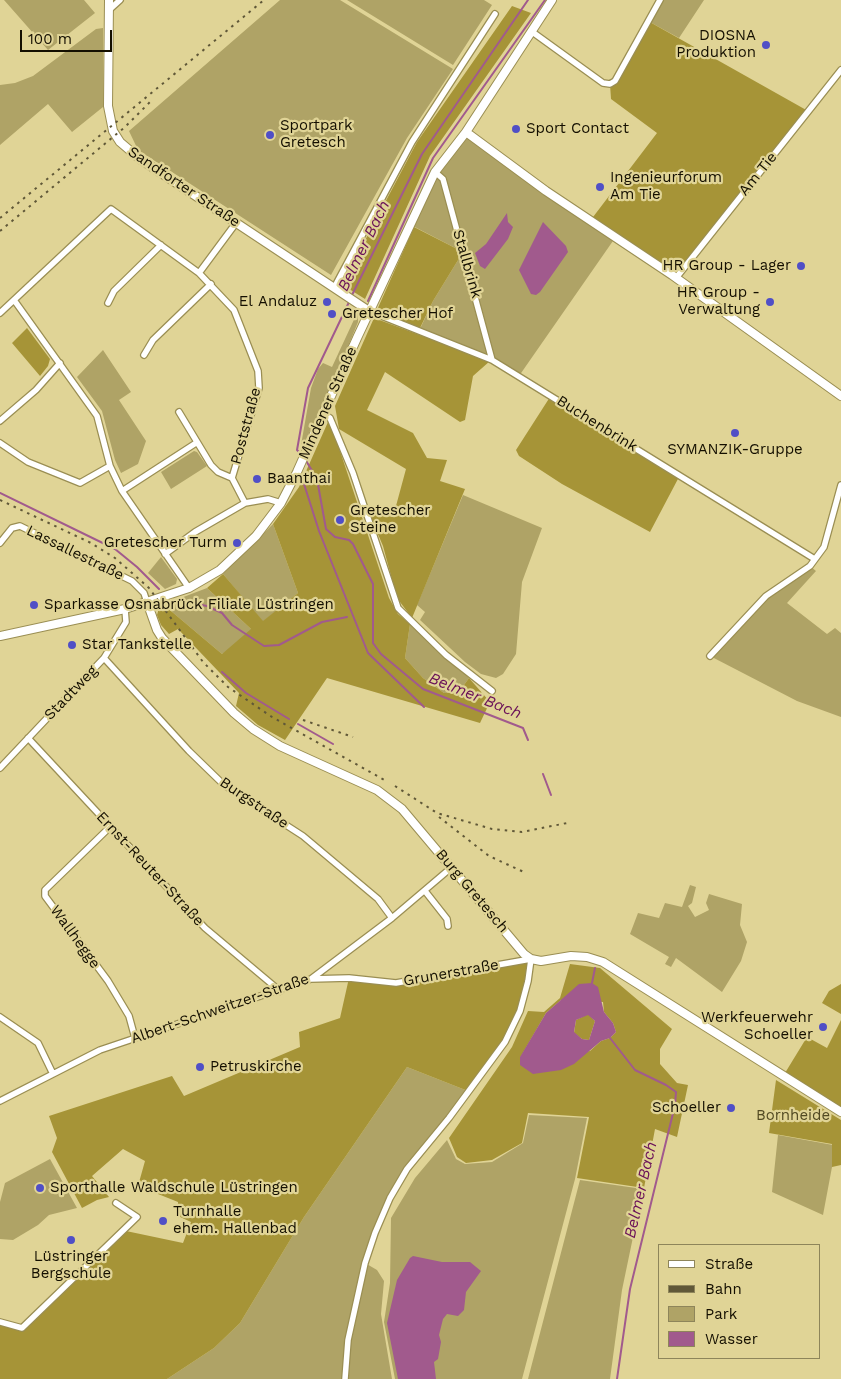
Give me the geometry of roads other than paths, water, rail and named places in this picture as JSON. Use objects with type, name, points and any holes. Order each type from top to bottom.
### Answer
[{"type":"street","name":"Sandforter Straße","points":[[109,0],[108,106],[115,135],[140,159],[369,311]]},
{"type":"street","points":[[109,10],[120,0]]},
{"type":"street","name":"Mindener Straße","points":[[0,636],[125,609],[189,588],[220,570],[265,525],[281,503],[297,472],[369,311],[435,172],[466,132],[552,0]]},
{"type":"street","points":[[531,31],[603,83],[610,84],[615,80],[660,0]]},
{"type":"street","points":[[334,288],[412,142],[495,14]]},
{"type":"street","name":"Am Tie","points":[[676,278],[841,70]]},
{"type":"street","points":[[466,132],[548,192],[676,278],[841,396]]},
{"type":"street","name":"Stallbrink","points":[[435,172],[443,179],[492,360]]},
{"type":"street","name":"Poststraße","points":[[14,300],[111,209],[199,273],[234,310],[258,371],[259,388],[232,478]]},
{"type":"street","points":[[199,273],[236,223]]},
{"type":"street","points":[[108,303],[114,291],[161,245]]},
{"type":"street","points":[[144,355],[153,340],[211,284]]},
{"type":"street","points":[[0,313],[14,300],[97,416],[110,466],[122,491],[189,588]]},
{"type":"street","name":"Buchenbrink","points":[[369,311],[492,360],[814,558]]},
{"type":"street","points":[[0,421],[36,390],[60,363]]},
{"type":"street","points":[[179,412],[211,465],[218,472],[232,478],[245,502]]},
{"type":"street","points":[[324,414],[330,418],[353,473],[398,608],[446,655],[492,691]]},
{"type":"street","points":[[0,443],[28,462],[80,483],[110,466]]},
{"type":"street","points":[[122,491],[196,443]]},
{"type":"street","points":[[710,656],[766,596],[810,566],[814,558],[824,547],[841,485]]},
{"type":"street","points":[[165,554],[196,532],[245,502],[268,499],[281,503]]},
{"type":"street","name":"Lassallestraße","points":[[0,543],[12,528],[20,526],[132,581],[144,593],[147,602]]},
{"type":"street","name":"Burg Gretesch","points":[[147,602],[157,630],[162,638],[234,713],[253,729],[280,746],[384,794],[408,815],[524,954],[531,959]]},
{"type":"street","name":"Stadtweg","points":[[0,768],[104,658],[126,622],[125,609]]},
{"type":"street","name":"Burgstraße","points":[[104,658],[189,751],[224,785],[303,836],[378,898],[392,918]]},
{"type":"street","name":"Ernst-Reuter-Straße","points":[[28,738],[205,928],[280,991]]},
{"type":"street","name":"Wallhegge","points":[[111,826],[45,890],[45,896],[108,982],[129,1016],[135,1038]]},
{"type":"street","name":"Albert-Schweitzer-Straße","points":[[0,1102],[100,1050],[311,979],[392,918],[452,867]]},
{"type":"street","points":[[425,891],[447,919],[448,926]]},
{"type":"street","points":[[345,1379],[348,1340],[374,1232],[390,1198],[407,1169],[449,1118],[505,1042],[520,1011],[528,981],[531,959],[541,961],[571,956],[587,957],[603,962],[841,1112]]},
{"type":"street","name":"Grunerstraße","points":[[311,979],[349,978],[396,983],[531,959]]},
{"type":"street","points":[[0,1017],[38,1043],[53,1074]]},
{"type":"street","points":[[0,1322],[22,1328],[137,1217],[116,1203]]},
{"type":"water","points":[[507,213],[508,222],[513,227],[508,239],[485,269],[480,266],[475,253],[486,244]]},
{"type":"water","points":[[543,222],[566,246],[568,252],[536,295],[531,294],[519,270]]},
{"type":"water","points":[[592,983],[598,987],[604,1012],[613,1023],[616,1032],[610,1038],[601,1041],[574,1064],[561,1070],[533,1074],[520,1065],[520,1057],[546,1013],[579,984]],"holes":[[[588,1015],[595,1021],[589,1040],[582,1039],[574,1032],[576,1020]]]},
{"type":"water","points":[[413,1256],[442,1262],[470,1262],[481,1271],[466,1292],[464,1310],[458,1316],[447,1314],[443,1319],[439,1335],[441,1342],[438,1359],[434,1362],[436,1379],[398,1379],[387,1323],[397,1280]]},
{"type":"waterway","name":"Belmer Bach","points":[[352,295],[422,154],[528,0]]},
{"type":"waterway","points":[[368,301],[433,158],[545,0]]},
{"type":"waterway","name":"Belmer Bach","points":[[302,455],[297,450],[308,388],[350,300]]},
{"type":"waterway","name":"Belmer Bach","points":[[305,459],[317,479],[326,529],[335,537],[349,540],[353,544],[373,584],[373,643],[381,654],[423,689],[523,728],[528,740]]},
{"type":"waterway","points":[[304,484],[319,531],[368,653],[424,707]]},
{"type":"waterway","points":[[0,493],[115,549],[159,589]]},
{"type":"waterway","points":[[180,601],[207,606],[222,613],[232,625],[264,646],[279,645],[322,622],[347,617]]},
{"type":"waterway","points":[[222,672],[246,693],[289,719]]},
{"type":"waterway","points":[[298,724],[333,744]]},
{"type":"waterway","name":"Belmer Bach","points":[[543,774],[551,795]]},
{"type":"waterway","name":"Belmer Bach","points":[[592,983],[595,968]]},
{"type":"waterway","name":"Belmer Bach","points":[[610,1038],[635,1070],[676,1092],[675,1105],[630,1289],[617,1379]]},
{"type":"railway","points":[[0,218],[264,0]]},
{"type":"railway","points":[[0,231],[125,127],[153,99]]},
{"type":"railway","points":[[0,500],[91,543],[115,558],[149,588],[203,662],[228,687],[272,717],[388,782]]},
{"type":"railway","points":[[303,720],[353,737]]},
{"type":"railway","points":[[395,786],[437,813],[492,829],[522,832],[567,823]]},
{"type":"railway","points":[[439,817],[489,856],[526,873]]},
{"type":"place","name":"DIOSNA Produktion","points":[[766,45]]},
{"type":"place","name":"Sport Contact","points":[[516,129]]},
{"type":"place","name":"Sportpark Gretesch","points":[[270,135]]},
{"type":"place","name":"Ingenieurforum Am Tie","points":[[600,187]]},
{"type":"place","name":"HR Group - Lager","points":[[801,266]]},
{"type":"place","name":"El Andaluz","points":[[327,302]]},
{"type":"place","name":"HR Group - Verwaltung","points":[[770,302]]},
{"type":"place","name":"Gretescher Hof","points":[[332,314]]},
{"type":"place","name":"SYMANZIK-Gruppe","points":[[735,433]]},
{"type":"place","name":"Baanthai","points":[[257,479]]},
{"type":"place","name":"Gretescher Steine","points":[[340,520]]},
{"type":"place","name":"Gretescher Turm","points":[[237,543]]},
{"type":"place","name":"Sparkasse Osnabrück Filiale Lüstringen","points":[[34,605]]},
{"type":"place","name":"Star Tankstelle","points":[[72,645]]},
{"type":"place","name":"Werkfeuerwehr Schoeller","points":[[823,1027]]},
{"type":"place","name":"Petruskirche","points":[[200,1067]]},
{"type":"place","name":"Schoeller","points":[[731,1108]]},
{"type":"place","name":"Sporthalle Waldschule Lüstringen","points":[[40,1188]]},
{"type":"place","name":"Turnhalle ehem. Hallenbad","points":[[163,1221]]},
{"type":"place","name":"Lüstringer Bergschule","points":[[71,1240]]},
{"type":"park label","name":"Bornheide","points":[[793,1116]]}]
